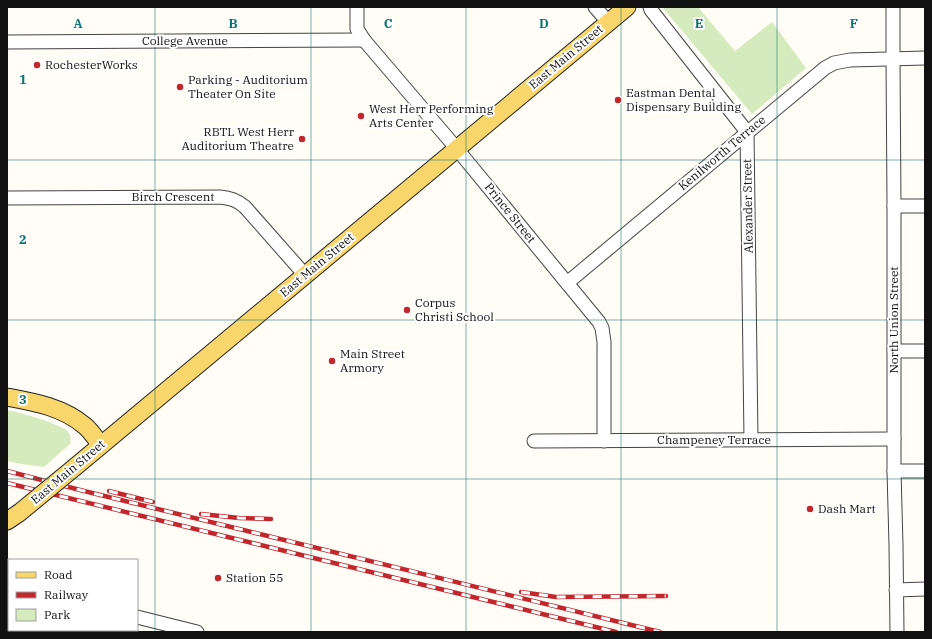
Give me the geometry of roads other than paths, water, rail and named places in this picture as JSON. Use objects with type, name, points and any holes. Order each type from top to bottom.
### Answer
[{"type":"main road","name":"East Main Street","points":[[13,517],[627,7]]},
{"type":"main road","points":[[7,397],[39,403],[69,414],[85,426],[101,445]]},
{"type":"street","name":"Prince Street","points":[[357,7],[358,29],[364,40],[457,149],[596,317],[602,328],[603,334],[604,441]]},
{"type":"street","points":[[595,7],[608,22]]},
{"type":"street","points":[[650,7],[747,132]]},
{"type":"street","name":"North Union Street","points":[[893,7],[892,59],[896,632]]},
{"type":"street","name":"College Avenue","points":[[7,42],[364,40]]},
{"type":"street","name":"Kenilworth Terrace","points":[[567,283],[825,68],[834,63],[850,60],[925,58]]},
{"type":"street","name":"Alexander Street","points":[[747,132],[751,440]]},
{"type":"street","name":"Birch Crescent","points":[[7,198],[228,198],[240,202],[245,206],[304,276]]},
{"type":"street","points":[[894,206],[925,206]]},
{"type":"street","points":[[894,351],[925,351]]},
{"type":"street","name":"Champeney Terrace","points":[[534,441],[894,439]]},
{"type":"street","points":[[894,471],[925,471]]},
{"type":"street","points":[[896,590],[925,589]]},
{"type":"street","points":[[138,617],[197,632]]},
{"type":"railway","points":[[7,471],[660,632]]},
{"type":"railway","points":[[7,483],[616,632]]},
{"type":"railway","points":[[109,491],[153,502]]},
{"type":"railway","points":[[201,514],[239,518],[271,519]]},
{"type":"railway","points":[[521,592],[556,597],[666,596]]},
{"type":"place","name":"RochesterWorks","points":[[37,65]]},
{"type":"place","name":"Parking - Auditorium Theater On Site","points":[[180,87]]},
{"type":"place","name":"Eastman Dental Dispensary Building","points":[[618,100]]},
{"type":"place","name":"West Herr Performing Arts Center","points":[[361,116]]},
{"type":"place","name":"RBTL West Herr Auditorium Theatre","points":[[302,139]]},
{"type":"place","name":"Corpus Christi School","points":[[407,310]]},
{"type":"place","name":"Main Street Armory","points":[[332,361]]},
{"type":"place","name":"Dash Mart","points":[[810,509]]},
{"type":"place","name":"Station 55","points":[[218,578]]}]
